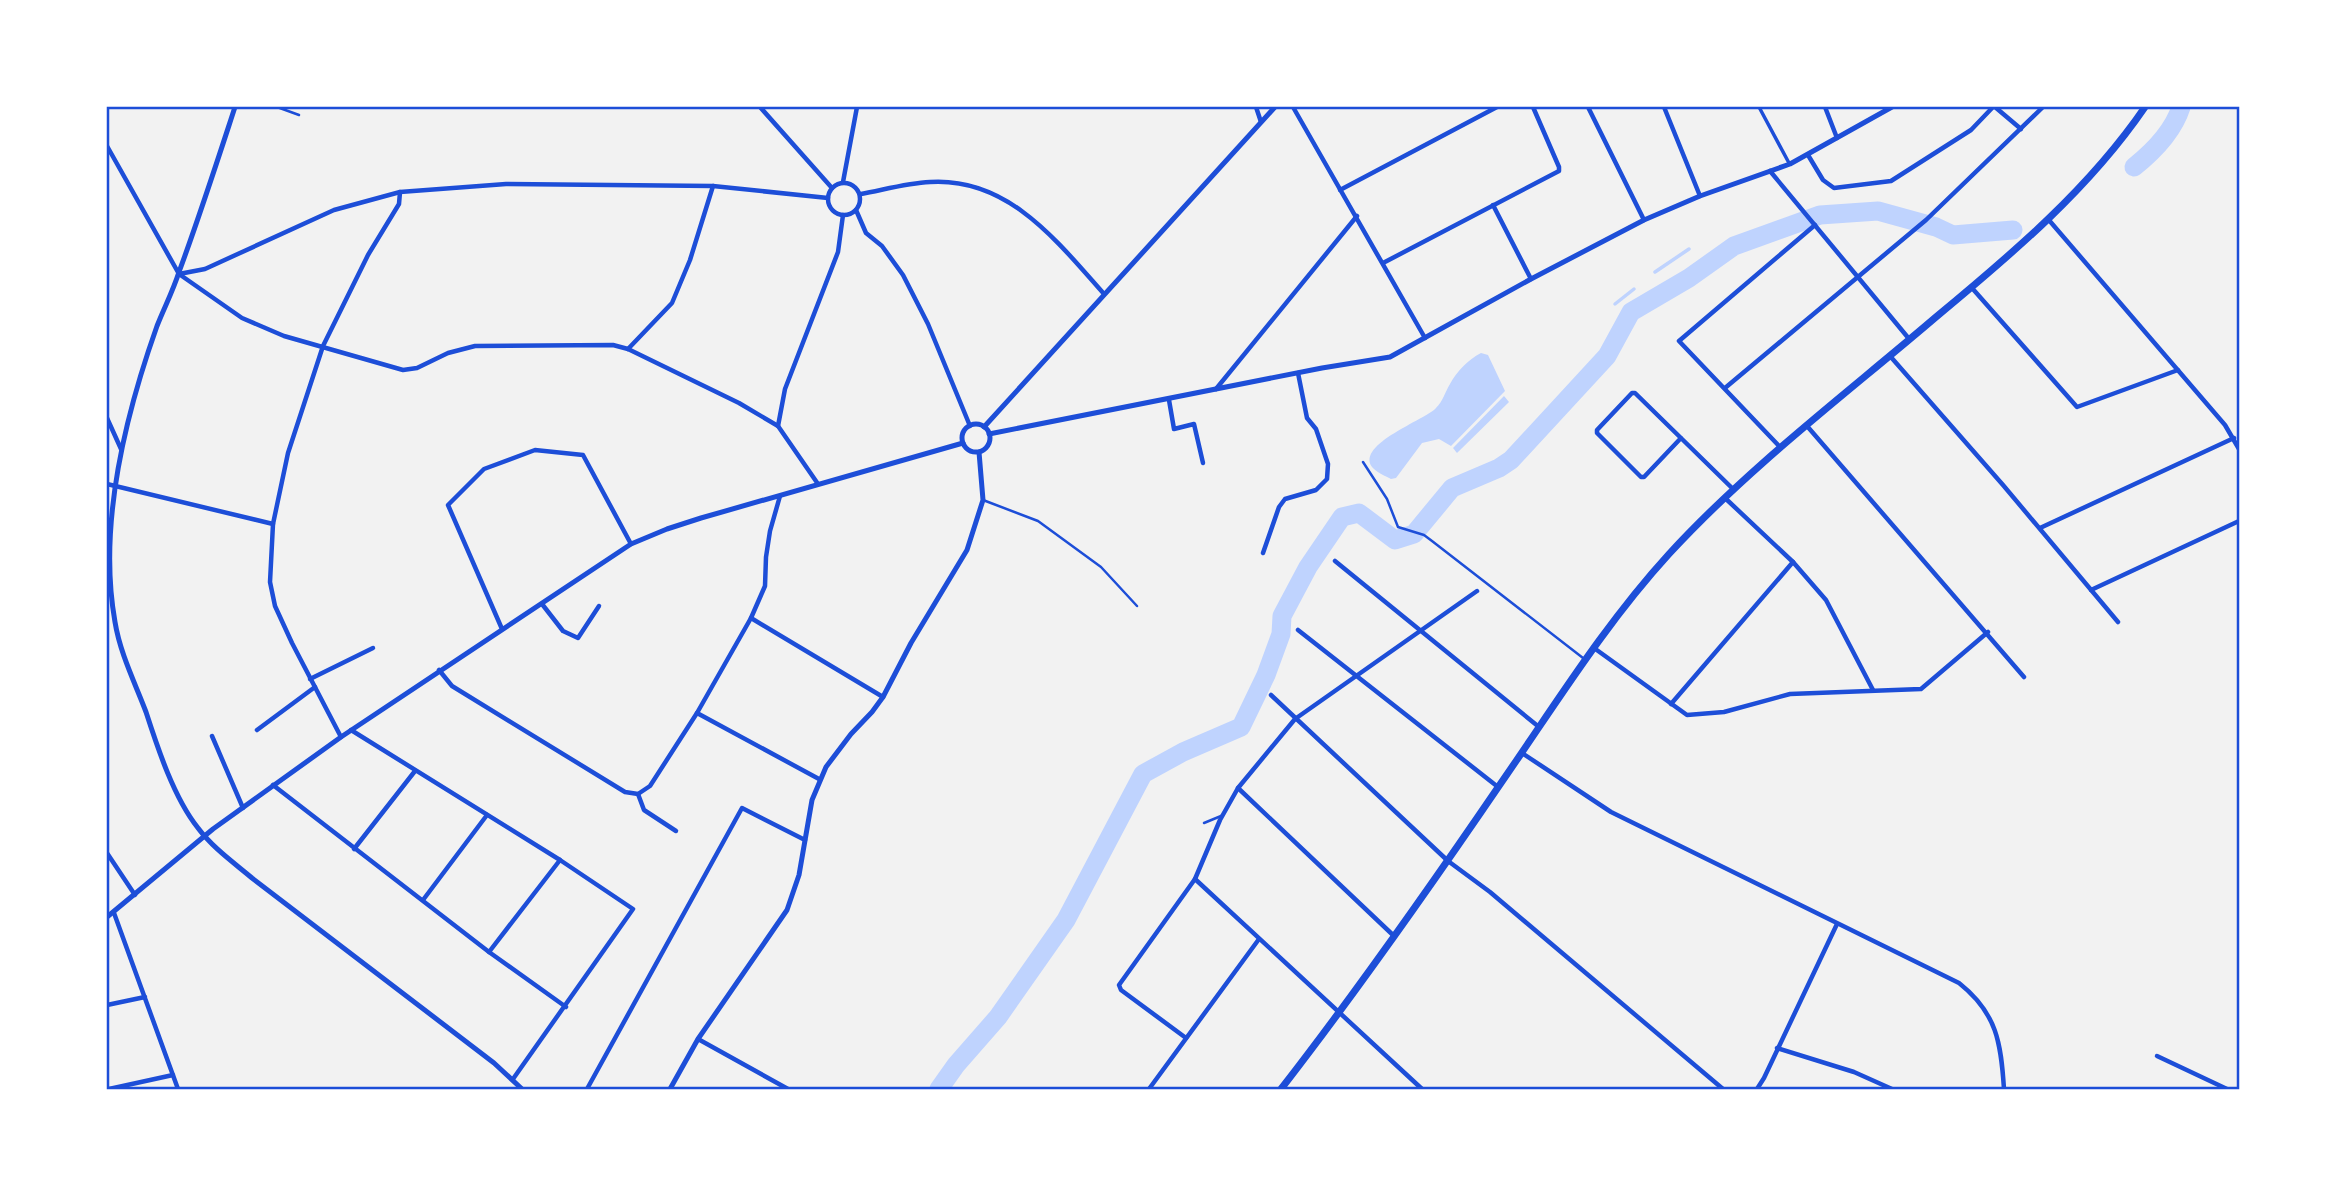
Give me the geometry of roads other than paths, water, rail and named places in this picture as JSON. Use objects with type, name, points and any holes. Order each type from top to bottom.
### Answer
[{"type":"main road","points":[[1281,1089],[1339,1014],[1594,648],[1638,590],[1732,489],[2011,255],[2110,155],[2145,107]]},
{"type":"street","points":[[235,107],[179,274],[142,373],[122,452],[109,531],[110,586],[117,633],[175,787],[190,817],[204,836],[252,878],[513,1079],[522,1089]]},
{"type":"street","points":[[760,107],[832,188]]},
{"type":"street","points":[[843,182],[857,107]]},
{"type":"street","points":[[1256,107],[1261,122]]},
{"type":"street","points":[[984,426],[1275,107]]},
{"type":"street","points":[[1293,107],[1426,338]]},
{"type":"street","points":[[1340,190],[1497,107]]},
{"type":"street","points":[[1383,263],[1559,170],[1534,107]]},
{"type":"street","points":[[1588,107],[1644,220]]},
{"type":"street","points":[[1664,107],[1700,196]]},
{"type":"street","points":[[1759,107],[1790,164]]},
{"type":"street","points":[[1825,107],[1838,139]]},
{"type":"street","points":[[989,434],[1390,357],[1644,220],[1700,196],[1790,164],[1891,107]]},
{"type":"street","points":[[1808,155],[1823,180],[1834,188],[1891,181],[1971,130],[1994,107],[2021,129]]},
{"type":"street","points":[[1725,388],[1919,227],[2043,107]]},
{"type":"street","points":[[107,146],[179,274],[243,318],[284,336],[403,370],[417,368],[448,353],[475,346],[601,344],[628,349],[739,403],[778,426],[818,484]]},
{"type":"street","points":[[1770,171],[1910,340]]},
{"type":"street","points":[[861,194],[930,181],[960,183],[989,191],[1026,212],[1066,251],[1104,294]]},
{"type":"street","points":[[843,182],[854,185],[861,194],[856,210],[843,215],[831,208],[828,198],[832,188],[843,182]]},
{"type":"street","points":[[179,274],[205,268],[334,210],[400,192],[506,184],[713,186],[828,198]]},
{"type":"street","points":[[628,349],[672,303],[690,261],[713,186]]},
{"type":"street","points":[[341,737],[292,643],[272,594],[272,524],[288,453],[323,346],[368,255],[399,204],[400,192]]},
{"type":"street","points":[[1493,205],[1531,279]]},
{"type":"street","points":[[856,210],[866,233],[881,246],[904,275],[928,324],[970,425]]},
{"type":"street","points":[[778,426],[789,378],[838,251],[843,215]]},
{"type":"street","points":[[1215,390],[1357,216]]},
{"type":"street","points":[[2047,218],[2178,370],[2234,438],[2239,449]]},
{"type":"street","points":[[1781,447],[1679,341],[1814,223]]},
{"type":"street","points":[[1972,288],[2077,407],[2178,370]]},
{"type":"street","points":[[1890,356],[2119,622]]},
{"type":"street","points":[[1263,553],[1279,507],[1285,499],[1317,490],[1327,478],[1328,464],[1316,429],[1307,418],[1298,373]]},
{"type":"street","points":[[1681,439],[1641,477],[1597,430],[1635,393],[1732,489]]},
{"type":"street","points":[[1169,400],[1174,429],[1194,424],[1203,463]]},
{"type":"street","points":[[107,418],[122,452]]},
{"type":"street","points":[[970,425],[984,426]]},
{"type":"street","points":[[962,443],[963,433],[970,425]]},
{"type":"street","points":[[962,443],[969,450],[979,452],[987,447],[989,434],[984,426]]},
{"type":"street","points":[[1807,426],[1988,632],[2024,677]]},
{"type":"street","points":[[2040,528],[2234,438]]},
{"type":"street","points":[[107,917],[204,836],[341,737],[631,544],[667,529],[962,443]]},
{"type":"street","points":[[502,629],[448,505],[484,469],[536,450],[583,455],[631,544]]},
{"type":"street","points":[[670,1089],[698,1039],[787,910],[799,875],[812,800],[819,779],[834,754],[883,697],[911,643],[967,550],[983,500],[979,452]]},
{"type":"street","points":[[107,484],[272,524]]},
{"type":"street","points":[[439,670],[452,686],[625,792],[638,793],[650,786],[697,713],[751,618],[765,586],[770,531],[780,496]]},
{"type":"street","points":[[1724,497],[1793,562],[1826,600],[1873,690]]},
{"type":"street","points":[[2091,590],[2239,521]]},
{"type":"street","points":[[1335,561],[1539,727]]},
{"type":"street","points":[[1671,704],[1793,562]]},
{"type":"street","points":[[1186,1038],[1120,988],[1195,879],[1238,788],[1295,719],[1477,591]]},
{"type":"street","points":[[542,604],[563,631],[578,638],[599,606]]},
{"type":"street","points":[[751,618],[883,697]]},
{"type":"street","points":[[1298,630],[1498,788]]},
{"type":"street","points":[[1594,648],[1687,715],[1702,715],[1754,705],[1790,694],[1921,689],[1988,632]]},
{"type":"street","points":[[310,679],[373,648]]},
{"type":"street","points":[[257,730],[315,687]]},
{"type":"street","points":[[1271,695],[1448,861],[1496,898],[1723,1089]]},
{"type":"street","points":[[697,713],[819,779]]},
{"type":"street","points":[[351,730],[560,860],[633,909],[513,1079]]},
{"type":"street","points":[[212,736],[243,808]]},
{"type":"street","points":[[1522,753],[1611,812],[1959,983],[1975,996],[1988,1013],[1996,1030],[2004,1089]]},
{"type":"street","points":[[354,849],[415,771]]},
{"type":"street","points":[[274,785],[489,952],[566,1007]]},
{"type":"street","points":[[1238,788],[1394,936]]},
{"type":"street","points":[[638,793],[644,810],[676,831]]},
{"type":"street","points":[[587,1089],[742,808],[806,841]]},
{"type":"street","points":[[423,900],[487,815]]},
{"type":"street","points":[[107,853],[135,895]]},
{"type":"street","points":[[489,952],[560,860]]},
{"type":"street","points":[[1195,879],[1422,1089]]},
{"type":"street","points":[[114,913],[178,1089]]},
{"type":"street","points":[[1757,1089],[1838,924]]},
{"type":"street","points":[[1149,1089],[1259,939]]},
{"type":"street","points":[[107,1004],[145,998]]},
{"type":"street","points":[[698,1039],[788,1089]]},
{"type":"street","points":[[1777,1048],[1816,1059],[1892,1089]]},
{"type":"street","points":[[2157,1056],[2227,1089]]},
{"type":"street","points":[[109,1089],[173,1075]]},
{"type":"lane","points":[[277,107],[299,115]]},
{"type":"lane","points":[[1363,462],[1387,499],[1398,527],[1423,535],[1586,660]]},
{"type":"lane","points":[[983,500],[1038,522],[1101,567],[1137,606]]},
{"type":"lane","points":[[1204,822],[1224,815]]},
{"type":"water","points":[[1481,353],[1488,355],[1505,391],[1451,446],[1439,439],[1422,443],[1396,478],[1391,479],[1374,469],[1370,458],[1382,441],[1436,408],[1459,370]]},
{"type":"water","points":[[1504,396],[1509,402],[1457,453],[1453,448]]},
{"type":"waterway","points":[[2134,167],[2162,140],[2181,107]]},
{"type":"waterway","points":[[939,1089],[998,1017],[1066,920],[1143,774],[1183,752],[1241,727],[1266,675],[1281,634],[1282,616],[1308,567],[1342,517],[1359,513],[1395,540],[1414,534],[1452,488],[1511,460],[1607,356],[1631,312],[1689,278],[1734,246],[1820,215],[1878,211],[1936,227],[1953,235],[2013,230]]},
{"type":"waterway","points":[[1655,272],[1689,249]]},
{"type":"waterway","points":[[1615,304],[1634,289]]}]
